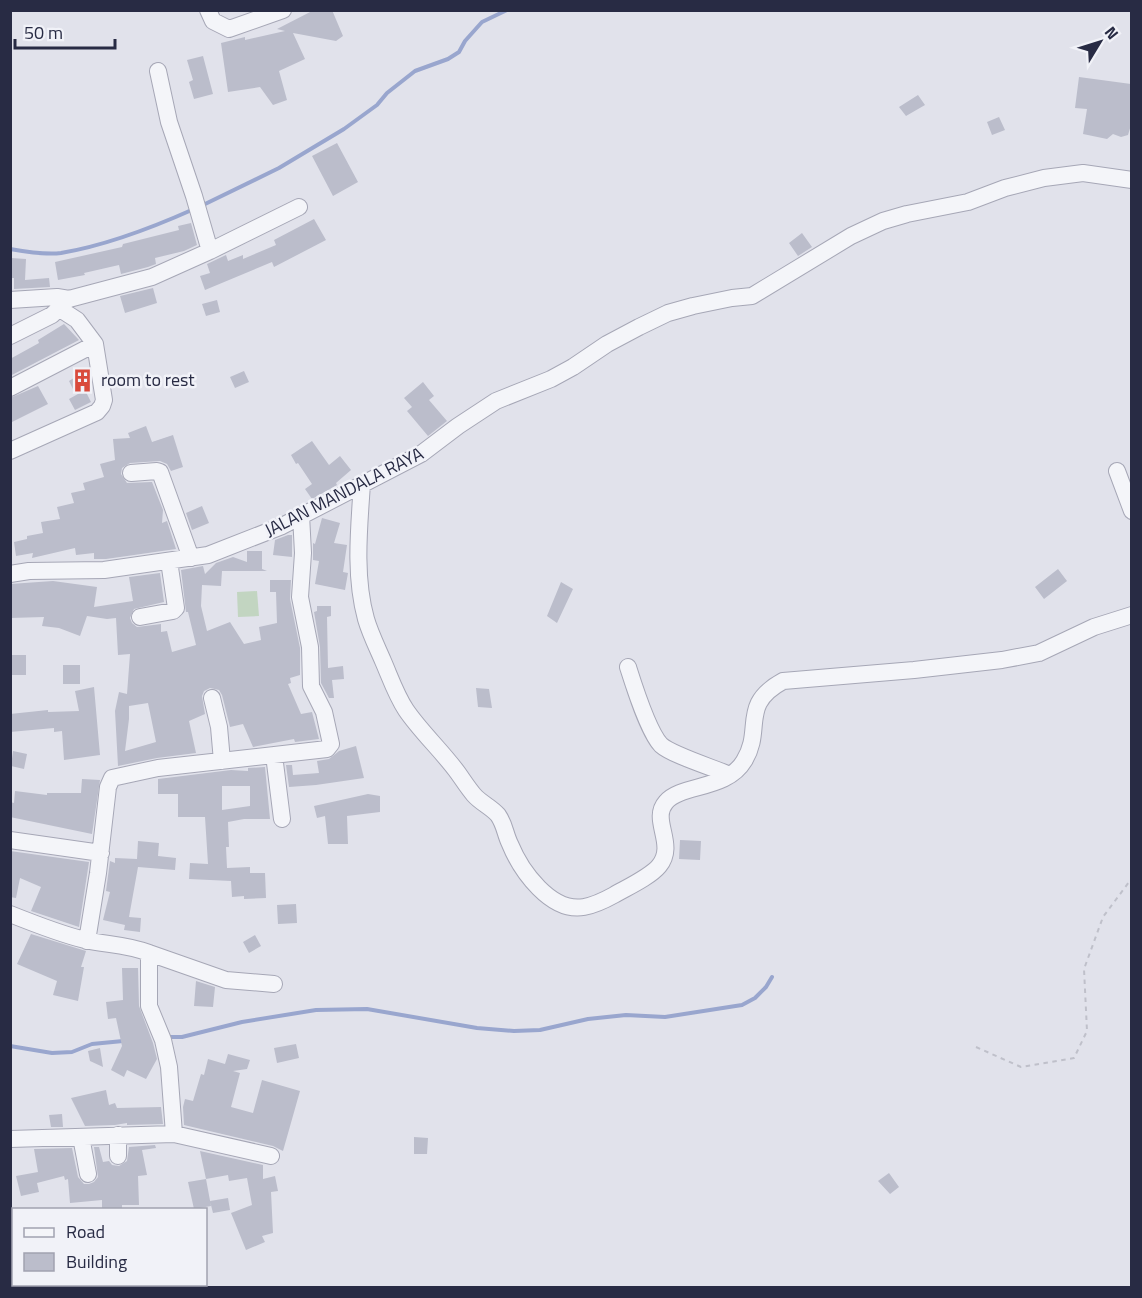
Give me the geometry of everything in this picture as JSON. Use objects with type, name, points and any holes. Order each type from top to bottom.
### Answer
[{"type":"street","points":[[208,10],[213,21],[229,29],[283,10]]},
{"type":"street","points":[[158,70],[169,122],[210,250]]},
{"type":"street","name":"JALAN MANDALA RAYA","points":[[10,574],[29,571],[104,570],[208,555],[282,526],[335,500],[421,454],[496,401],[566,371],[639,327],[693,306],[752,296],[851,236],[883,221],[968,202],[1005,188],[1044,178],[1083,173],[1131,180]]},
{"type":"street","points":[[10,336],[40,322],[64,304],[152,277],[299,207]]},
{"type":"street","points":[[10,300],[57,297],[64,304],[95,344],[104,400],[97,412],[10,452]]},
{"type":"street","points":[[10,388],[95,344]]},
{"type":"street","points":[[1118,471],[1131,511]]},
{"type":"street","points":[[131,473],[160,472],[191,558]]},
{"type":"street","points":[[362,484],[359,527],[360,591],[366,619],[393,687],[406,710],[474,795],[496,813],[505,826],[508,842],[518,862],[541,890],[560,904],[583,908],[603,901],[657,868],[667,848],[660,813],[667,800],[735,773],[751,747],[754,713],[762,697],[783,681],[914,670],[1002,660],[1040,653],[1094,627],[1131,615]]},
{"type":"street","points":[[87,941],[101,853],[109,781],[112,778],[158,768],[327,749],[331,744],[324,712],[311,686],[309,647],[300,597],[303,553],[301,515]]},
{"type":"street","points":[[140,617],[173,611],[176,608],[169,561]]},
{"type":"street","points":[[628,667],[650,725],[661,744],[675,753],[705,764],[724,778]]},
{"type":"street","points":[[212,698],[219,727],[222,761]]},
{"type":"street","points":[[274,755],[282,819]]},
{"type":"street","points":[[10,840],[101,853]]},
{"type":"street","points":[[10,914],[87,941],[132,946],[226,980],[274,984]]},
{"type":"street","points":[[149,953],[149,1006],[163,1040],[169,1067],[174,1134]]},
{"type":"street","points":[[10,1139],[174,1134],[270,1156]]},
{"type":"street","points":[[118,1135],[118,1156]]},
{"type":"street","points":[[81,1137],[88,1174]]},
{"type":"path","points":[[976,1047],[1020,1068],[1074,1058],[1088,1031],[1084,969],[1103,917],[1131,878]]},
{"type":"green space","points":[[257,591],[259,616],[238,617],[237,592]]},
{"type":"building","points":[[314,10],[332,10],[343,36],[336,41],[293,33],[305,59],[279,71],[287,100],[273,105],[260,87],[228,92],[221,43],[285,31],[277,29]]},
{"type":"building","points":[[203,56],[213,94],[194,99],[189,82],[193,80],[187,60]]},
{"type":"building","points":[[1079,77],[1131,84],[1131,125],[1128,135],[1121,137],[1113,134],[1107,139],[1083,134],[1087,109],[1075,108]]},
{"type":"building","points":[[918,95],[925,105],[906,116],[899,107]]},
{"type":"building","points":[[999,117],[1005,130],[992,135],[987,122]]},
{"type":"building","points":[[337,143],[358,182],[333,196],[312,156]]},
{"type":"building","points":[[314,219],[326,240],[274,267],[272,262],[205,290],[200,276],[210,273],[207,264],[226,255],[228,261],[243,255],[243,259],[276,245],[274,240]]},
{"type":"building","points":[[191,223],[197,245],[184,251],[155,258],[156,264],[121,274],[119,265],[58,280],[55,262],[122,247],[123,244],[179,230],[178,226]]},
{"type":"building","points":[[802,233],[812,247],[798,256],[789,243]]},
{"type":"building","points":[[11,258],[26,259],[25,280],[49,278],[50,287],[14,289],[14,278],[10,278]]},
{"type":"building","points":[[153,288],[157,303],[125,313],[120,296]]},
{"type":"building","points":[[217,300],[220,312],[206,316],[202,304]]},
{"type":"building","points":[[64,324],[79,340],[10,376],[10,359],[39,343],[38,340]]},
{"type":"building","name":"room to rest","points":[[88,369],[91,384],[75,393],[69,381]]},
{"type":"building","points":[[244,371],[249,382],[235,388],[230,377]]},
{"type":"building","points":[[423,382],[434,396],[429,400],[447,421],[428,436],[407,411],[412,407],[404,398]]},
{"type":"building","points":[[38,386],[48,404],[10,423],[10,398]]},
{"type":"building","points":[[85,390],[91,402],[75,410],[69,399]]},
{"type":"building","points":[[146,426],[152,442],[173,435],[183,467],[171,471],[167,464],[160,461],[130,463],[122,468],[121,474],[127,483],[152,482],[163,510],[162,523],[167,521],[176,549],[106,559],[94,559],[94,553],[76,555],[75,548],[32,558],[33,553],[16,556],[14,542],[27,539],[27,536],[43,533],[41,522],[60,519],[57,507],[74,503],[71,493],[85,490],[83,483],[104,477],[100,464],[115,460],[113,439],[130,438],[128,433]]},
{"type":"building","points":[[312,441],[329,465],[340,456],[351,470],[336,483],[337,485],[312,499],[305,489],[312,484],[291,455]]},
{"type":"building","points":[[202,506],[209,523],[192,530],[186,513]]},
{"type":"building","points":[[322,518],[340,523],[334,543],[347,545],[343,572],[348,573],[345,590],[315,584],[319,561],[313,560],[313,543],[315,544]]},
{"type":"building","points":[[292,535],[292,557],[273,555],[275,540]]},
{"type":"building","points":[[247,551],[262,551],[262,569],[267,571],[222,571],[221,586],[202,585],[201,606],[207,631],[230,622],[244,644],[261,640],[259,627],[277,623],[276,592],[270,592],[270,580],[291,580],[290,599],[300,648],[300,675],[290,678],[291,683],[288,684],[301,714],[312,712],[319,739],[295,742],[294,739],[253,747],[243,724],[230,727],[222,695],[219,690],[210,688],[204,691],[202,696],[205,714],[189,721],[196,753],[118,766],[115,711],[119,692],[127,694],[130,654],[118,655],[116,618],[87,616],[80,636],[59,628],[42,626],[44,617],[10,618],[10,584],[53,581],[97,587],[94,607],[133,601],[129,577],[160,573],[164,602],[134,609],[130,618],[137,627],[161,624],[161,632],[167,631],[172,652],[196,645],[188,612],[186,612],[181,570],[203,566],[205,574],[216,563],[233,557],[247,562]],"holes":[[[148,703],[156,742],[125,751],[129,706]]]},
{"type":"building","points":[[1058,569],[1067,581],[1044,599],[1035,587]]},
{"type":"building","points":[[561,582],[573,589],[557,623],[547,616]]},
{"type":"building","points":[[317,606],[331,606],[331,616],[327,617],[328,668],[343,666],[344,679],[332,680],[334,698],[329,698],[321,683],[320,647],[314,612],[317,611]]},
{"type":"building","points":[[10,655],[26,655],[26,675],[10,675]]},
{"type":"building","points":[[63,665],[80,665],[80,684],[63,684]]},
{"type":"building","points":[[94,687],[100,755],[64,760],[62,731],[54,732],[54,728],[10,732],[10,714],[48,710],[48,712],[79,711],[75,691]]},
{"type":"building","points":[[476,688],[489,689],[492,708],[478,707]]},
{"type":"building","points":[[356,746],[364,778],[289,787],[286,765],[292,765],[293,775],[319,773],[317,761],[329,759],[339,751]]},
{"type":"building","points":[[13,751],[27,754],[24,769],[11,766]]},
{"type":"building","points":[[265,767],[270,819],[244,819],[228,822],[227,868],[250,867],[250,873],[265,873],[266,898],[232,897],[231,881],[189,879],[190,863],[208,864],[205,817],[178,817],[178,794],[158,794],[158,779],[231,770],[248,771],[248,768]],"holes":[[[222,786],[250,786],[250,806],[222,810]]]},
{"type":"building","points":[[82,779],[100,780],[92,834],[10,817],[10,802],[14,803],[15,791],[47,795],[47,793],[81,793]]},
{"type":"building","points":[[368,794],[380,796],[380,812],[347,816],[348,844],[328,844],[325,816],[317,818],[314,806]]},
{"type":"building","points":[[680,840],[701,841],[700,860],[679,859]]},
{"type":"building","points":[[138,841],[159,843],[158,856],[176,858],[175,870],[138,867],[129,917],[141,918],[140,932],[124,930],[125,925],[103,920],[110,892],[106,891],[110,861],[115,863],[115,858],[137,859]]},
{"type":"building","points":[[10,851],[89,862],[79,927],[31,911],[41,887],[20,878],[16,898],[10,897]]},
{"type":"building","points":[[296,904],[297,923],[278,924],[277,905]]},
{"type":"building","points":[[31,934],[86,951],[81,967],[84,967],[78,1001],[53,995],[57,981],[17,964]]},
{"type":"building","points":[[255,935],[261,946],[249,953],[243,942]]},
{"type":"building","points":[[122,968],[138,968],[139,1006],[157,1059],[146,1079],[127,1070],[124,1077],[111,1070],[122,1046],[116,1018],[108,1019],[106,1002],[123,1000]]},
{"type":"building","points":[[196,981],[215,987],[213,1007],[194,1006]]},
{"type":"building","points":[[296,1044],[299,1058],[277,1063],[274,1048]]},
{"type":"building","points":[[100,1048],[103,1067],[90,1061],[88,1051]]},
{"type":"building","points":[[228,1054],[250,1060],[247,1069],[233,1071],[240,1073],[231,1107],[253,1113],[262,1080],[300,1091],[283,1151],[273,1146],[184,1125],[185,1099],[193,1101],[208,1059],[225,1064]]},
{"type":"building","points":[[106,1090],[109,1105],[115,1103],[117,1108],[161,1107],[163,1124],[127,1125],[127,1123],[85,1126],[71,1098]]},
{"type":"building","points":[[62,1114],[63,1127],[51,1127],[49,1115]]},
{"type":"building","points":[[414,1137],[428,1138],[427,1154],[414,1154]]},
{"type":"building","points":[[155,1145],[156,1148],[142,1150],[147,1175],[138,1176],[139,1205],[102,1208],[102,1200],[70,1203],[68,1179],[65,1180],[64,1176],[37,1183],[39,1192],[21,1196],[16,1176],[38,1172],[34,1149],[72,1148],[78,1177],[84,1184],[89,1184],[98,1177],[94,1147],[99,1147],[103,1162],[109,1161],[112,1165],[119,1166],[127,1161],[129,1147]]},
{"type":"building","points":[[200,1151],[263,1165],[263,1179],[275,1176],[278,1191],[271,1192],[273,1233],[262,1236],[265,1242],[246,1250],[231,1213],[252,1205],[247,1178],[229,1181],[228,1175],[206,1179]]},
{"type":"building","points":[[889,1173],[899,1187],[890,1194],[878,1181]]},
{"type":"building","points":[[206,1179],[211,1206],[194,1208],[188,1182]]},
{"type":"building","points":[[228,1198],[230,1210],[213,1213],[210,1201]]},
{"type":"waterway","points":[[201,206],[279,168],[344,129],[377,105],[387,93],[415,71],[448,59],[459,52],[465,41],[482,22],[507,10]]},
{"type":"waterway","points":[[10,249],[49,254],[77,250],[129,235],[194,209]]},
{"type":"waterway","points":[[167,1037],[182,1037],[242,1022],[316,1010],[367,1009],[477,1028],[514,1031],[540,1030],[588,1019],[626,1015],[665,1017],[742,1005],[755,998],[772,977]]},
{"type":"waterway","points":[[10,1046],[52,1053],[72,1052],[92,1044],[123,1041]]},
{"type":"place","name":"room to rest","points":[[83,380]]}]
